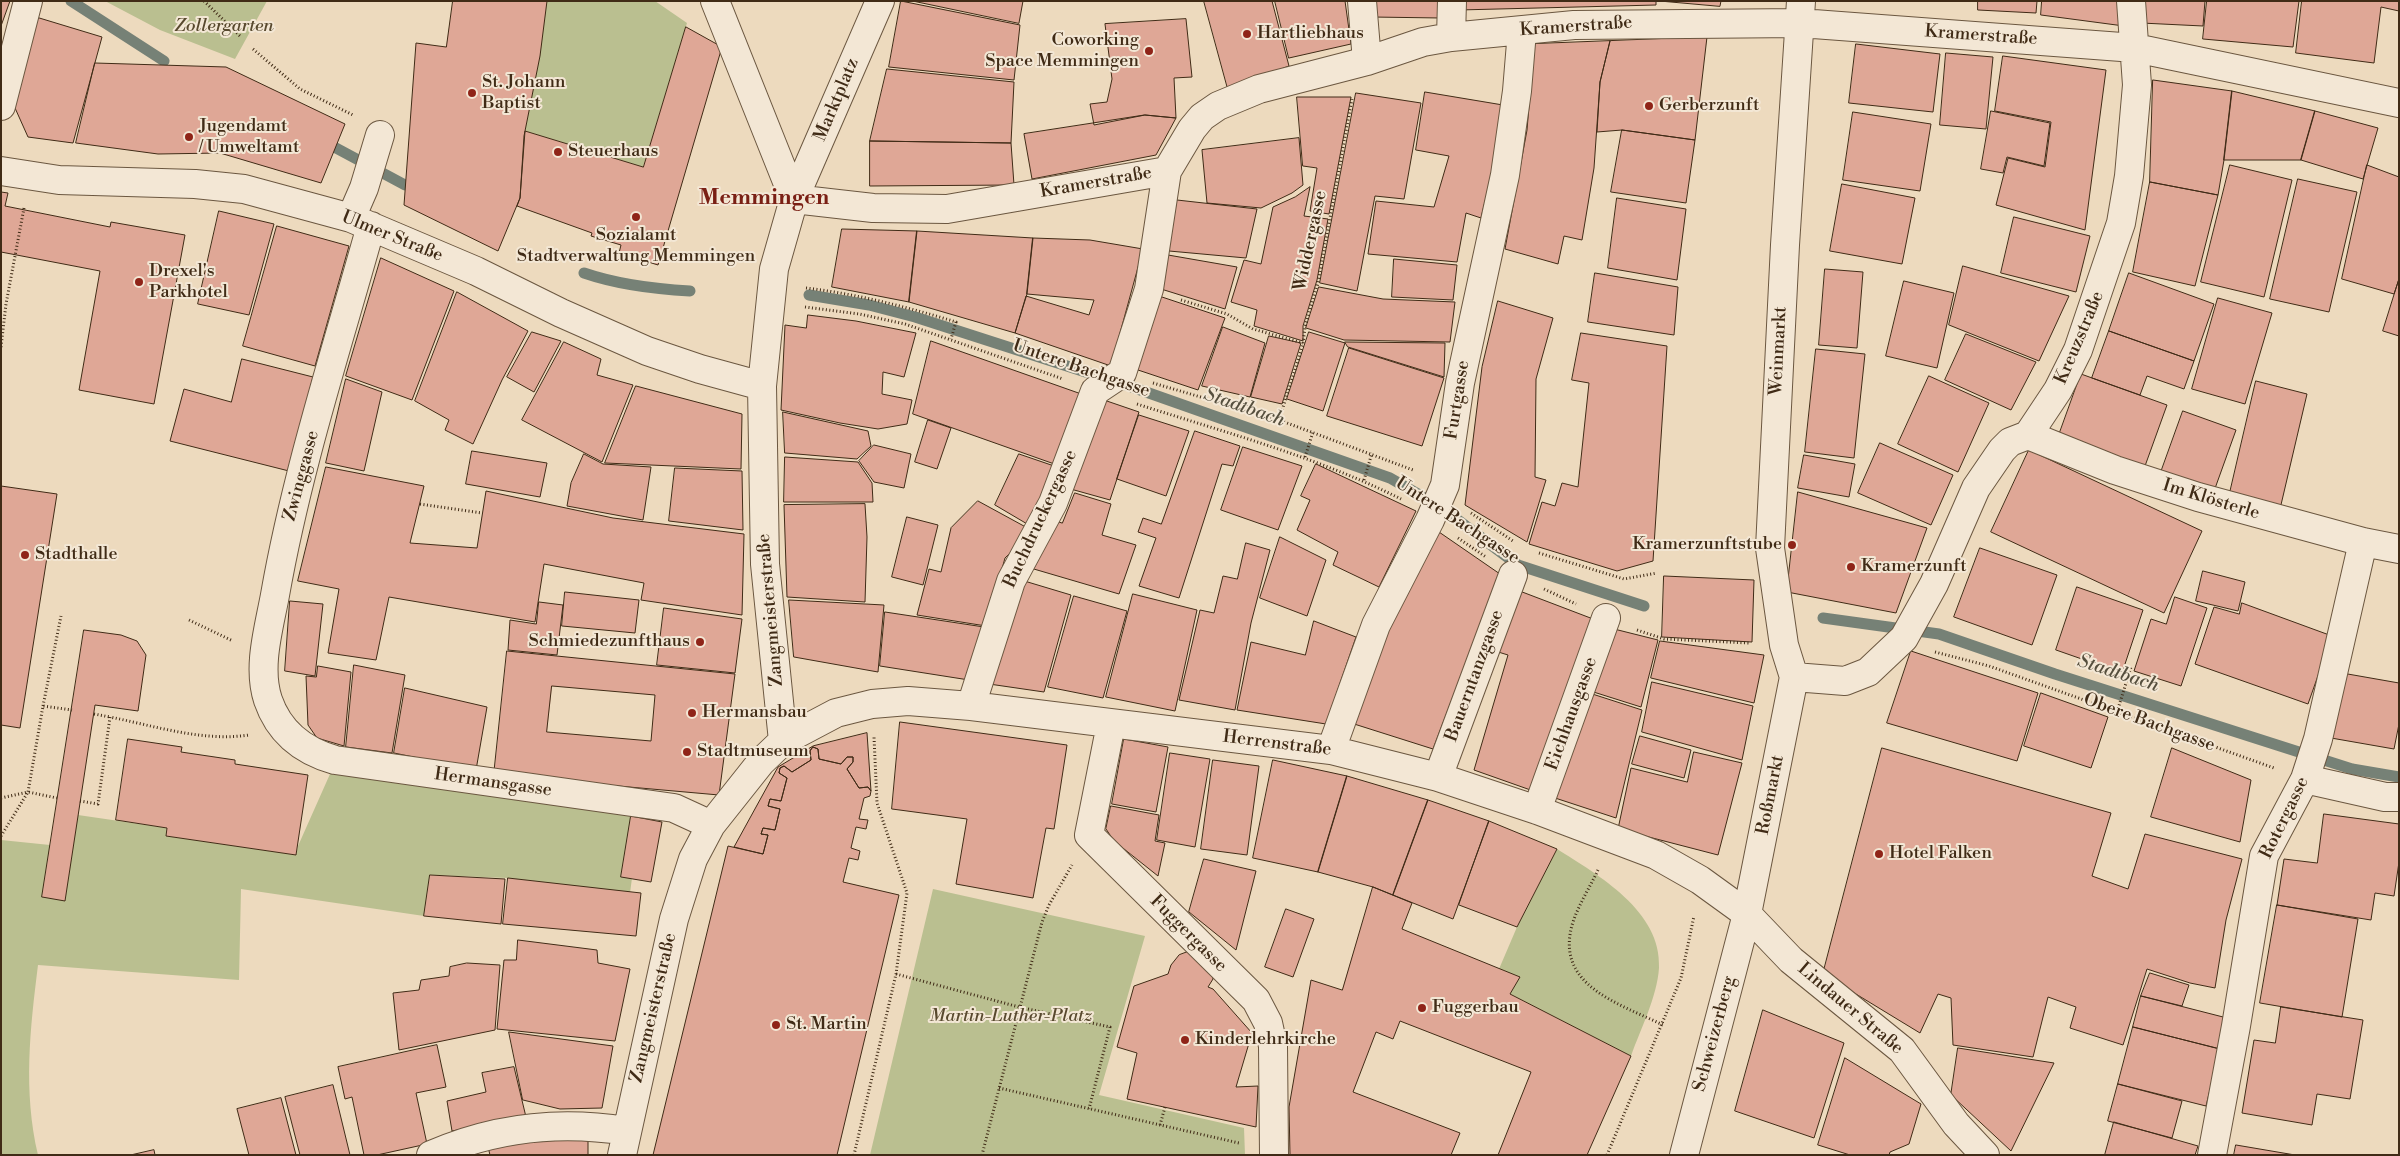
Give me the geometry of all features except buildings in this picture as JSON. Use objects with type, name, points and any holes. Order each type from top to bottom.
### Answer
[{"type":"street","points":[[1,106],[28,1]]},
{"type":"street","points":[[715,1],[794,199]]},
{"type":"street","name":"Marktplatz","points":[[762,386],[774,268],[794,199],[880,1]]},
{"type":"street","points":[[1360,62],[1362,1]]},
{"type":"street","points":[[1451,37],[1452,1]]},
{"type":"street","name":"Kreuzstraße","points":[[1794,677],[1845,681],[1868,672],[1907,633],[1976,488],[2002,450],[2010,442],[2028,435],[2058,390],[2078,350],[2121,223],[2135,128],[2135,48],[2130,1]]},
{"type":"street","name":"Kramerstraße","points":[[794,199],[874,208],[947,208],[1167,171],[1192,129],[1202,117],[1218,106],[1259,89],[1360,62],[1423,42],[1451,37],[1617,23],[1801,12],[2135,48],[2399,104]]},
{"type":"street","name":"Weinmarkt","points":[[1794,677],[1784,645],[1770,548],[1785,245],[1801,12]]},
{"type":"street","name":"Furtgasse","points":[[1331,750],[1376,625],[1437,503],[1465,356],[1506,175],[1517,91],[1522,31]]},
{"type":"street","name":"Zwinggasse","points":[[283,728],[268,699],[264,657],[267,636],[282,552],[361,222],[364,188],[380,135]]},
{"type":"street","name":"Ulmer Straße","points":[[1,171],[59,180],[195,184],[244,188],[361,222],[476,271],[561,313],[647,351],[700,369],[762,386]]},
{"type":"street","name":"Buchdruckergasse","points":[[971,706],[1011,581],[1053,503],[1149,289],[1167,171]]},
{"type":"street","name":"Zangmeisterstraße","points":[[624,1143],[674,919],[693,860],[711,825],[761,762],[783,741],[765,564],[762,386]]},
{"type":"street","name":"Im Klösterle","points":[[2028,435],[2147,481],[2244,511],[2363,542],[2399,549]]},
{"type":"street","name":"Rotergasse","points":[[2212,1155],[2236,1026],[2264,856],[2306,776],[2318,739],[2363,542]]},
{"type":"street","name":"Bauerntanzgasse","points":[[1438,777],[1513,574]]},
{"type":"street","name":"Eichhausgasse","points":[[1537,810],[1606,618]]},
{"type":"street","name":"Roßmarkt","points":[[1747,914],[1794,677]]},
{"type":"street","name":"Herrenstraße","points":[[783,741],[836,713],[872,704],[908,701],[971,706],[1331,750],[1438,777],[1537,810],[1656,855],[1700,880],[1747,914]]},
{"type":"street","points":[[1089,836],[1111,724]]},
{"type":"street","name":"Hermansgasse","points":[[283,728],[293,740],[306,749],[335,760],[674,808],[711,825]]},
{"type":"street","points":[[2306,776],[2385,797],[2399,797]]},
{"type":"street","name":"Fuggergasse","points":[[1089,836],[1256,1000],[1268,1023],[1272,1046],[1274,1152]]},
{"type":"street","name":"Schweizerberg","points":[[1684,1155],[1747,914]]},
{"type":"street","name":"Lindauer Straße","points":[[1747,914],[1791,960],[1902,1050],[1956,1124],[1985,1155]]},
{"type":"street","points":[[430,1155],[482,1135],[568,1125],[624,1143]]},
{"type":"path","points":[[204,1],[241,37]]},
{"type":"path","points":[[253,49],[300,89],[358,116]]},
{"type":"path","name":"Widdergasse","points":[[1279,420],[1303,342],[1305,326],[1318,283],[1360,62]]},
{"type":"path","points":[[1,347],[6,304],[30,175]]},
{"type":"path","points":[[1149,289],[1227,314],[1254,329],[1303,342]]},
{"type":"path","points":[[772,293],[832,291],[907,307],[956,322],[951,339]]},
{"type":"path","name":"Untere Bachgasse","points":[[772,293],[878,317],[951,339],[1109,381],[1364,480],[1416,507],[1437,503],[1513,574],[1606,618],[1659,638],[1784,645]]},
{"type":"path","points":[[1109,381],[1279,420],[1372,453],[1437,503],[1465,509],[1515,543]]},
{"type":"path","points":[[1305,457],[1313,432]]},
{"type":"path","points":[[1364,480],[1372,453]]},
{"type":"path","points":[[420,504],[482,513]]},
{"type":"path","points":[[1532,551],[1624,579],[1657,573]]},
{"type":"path","points":[[1,834],[28,792],[43,706],[62,616]]},
{"type":"path","points":[[189,620],[237,642]]},
{"type":"path","name":"Obere Bachgasse","points":[[1907,633],[1989,666],[2117,712],[2306,776]]},
{"type":"path","points":[[2117,712],[2131,667]]},
{"type":"path","points":[[43,706],[72,710]]},
{"type":"path","points":[[94,714],[198,734],[224,737],[246,736],[283,728]]},
{"type":"path","points":[[80,801],[98,804],[110,717]]},
{"type":"path","points":[[854,1155],[896,974],[907,893],[877,803],[873,731]]},
{"type":"path","points":[[1,798],[28,792],[57,798]]},
{"type":"path","points":[[982,1155],[1019,1007],[1049,905],[1089,836]]},
{"type":"path","points":[[1608,1155],[1681,978],[1700,880]]},
{"type":"path","points":[[1580,905],[1573,922],[1569,947],[1574,968],[1580,977],[1592,989],[1662,1025]]},
{"type":"path","points":[[896,974],[1019,1007],[1110,1027],[1089,1109]]},
{"type":"path","points":[[999,1088],[1274,1152]]},
{"type":"path","points":[[1160,1125],[1164,1107]]},
{"type":"green space","name":"Zollergarten","points":[[105,1],[267,1],[235,59],[160,30]]},
{"type":"green space","points":[[547,1],[655,1],[687,23],[643,167],[525,131]]},
{"type":"green space","points":[[330,774],[592,807],[631,816],[621,876],[632,878],[630,893],[508,878],[430,875],[424,916],[241,889],[239,980],[38,965],[29,1060],[29,1084],[33,1131],[38,1155],[1,1155],[1,840],[50,845],[42,896],[65,900],[78,815],[167,828],[166,836],[296,855],[298,846]]},
{"type":"green space","points":[[1557,849],[1608,883],[1625,897],[1639,912],[1650,929],[1657,948],[1658,979],[1631,1056],[1510,994],[1519,977],[1499,969],[1517,927]]},
{"type":"green space","name":"Martin-Luther-Platz","points":[[933,889],[1145,936],[1099,1095],[1244,1128],[1245,1155],[870,1155]]},
{"type":"waterway","name":"Stadtbach","points":[[71,1],[164,61]]},
{"type":"waterway","name":"Stadtbach","points":[[336,148],[405,185]]},
{"type":"waterway","name":"Stadtbach","points":[[584,273],[636,286],[690,291]]},
{"type":"waterway","name":"Stadtbach","points":[[809,295],[869,305],[915,317],[1129,386],[1390,478],[1439,506],[1518,565],[1644,606]]},
{"type":"waterway","name":"Stadtbach","points":[[1823,618],[1939,634],[2055,674],[2352,769],[2399,777]]},
{"type":"place","name":"Hartliebhaus","points":[[1247,34]]},
{"type":"place","name":"Coworking Space Memmingen","points":[[1149,51]]},
{"type":"place","name":"St. Johann Baptist","points":[[472,93]]},
{"type":"place","name":"Gerberzunft","points":[[1649,106]]},
{"type":"place","name":"Jugendamt / Umweltamt","points":[[189,137]]},
{"type":"place","name":"Steuerhaus","points":[[558,152]]},
{"type":"place","name":"Sozialamt Stadtverwaltung Memmingen","points":[[636,217]]},
{"type":"place","name":"Drexel's Parkhotel","points":[[139,282]]},
{"type":"place","name":"Kramerzunftstube","points":[[1792,545]]},
{"type":"place","name":"Stadthalle","points":[[25,555]]},
{"type":"place","name":"Kramerzunft","points":[[1851,567]]},
{"type":"place","name":"Schmiedezunfthaus","points":[[700,642]]},
{"type":"place","name":"Hermansbau","points":[[692,713]]},
{"type":"place","name":"Stadtmuseum","points":[[687,752]]},
{"type":"place","name":"Hotel Falken","points":[[1879,854]]},
{"type":"place","name":"Fuggerbau","points":[[1422,1008]]},
{"type":"place","name":"St. Martin","points":[[776,1025]]},
{"type":"place","name":"Kinderlehrkirche","points":[[1185,1040]]},
{"type":"district","name":"Memmingen","points":[[764,199]]}]
